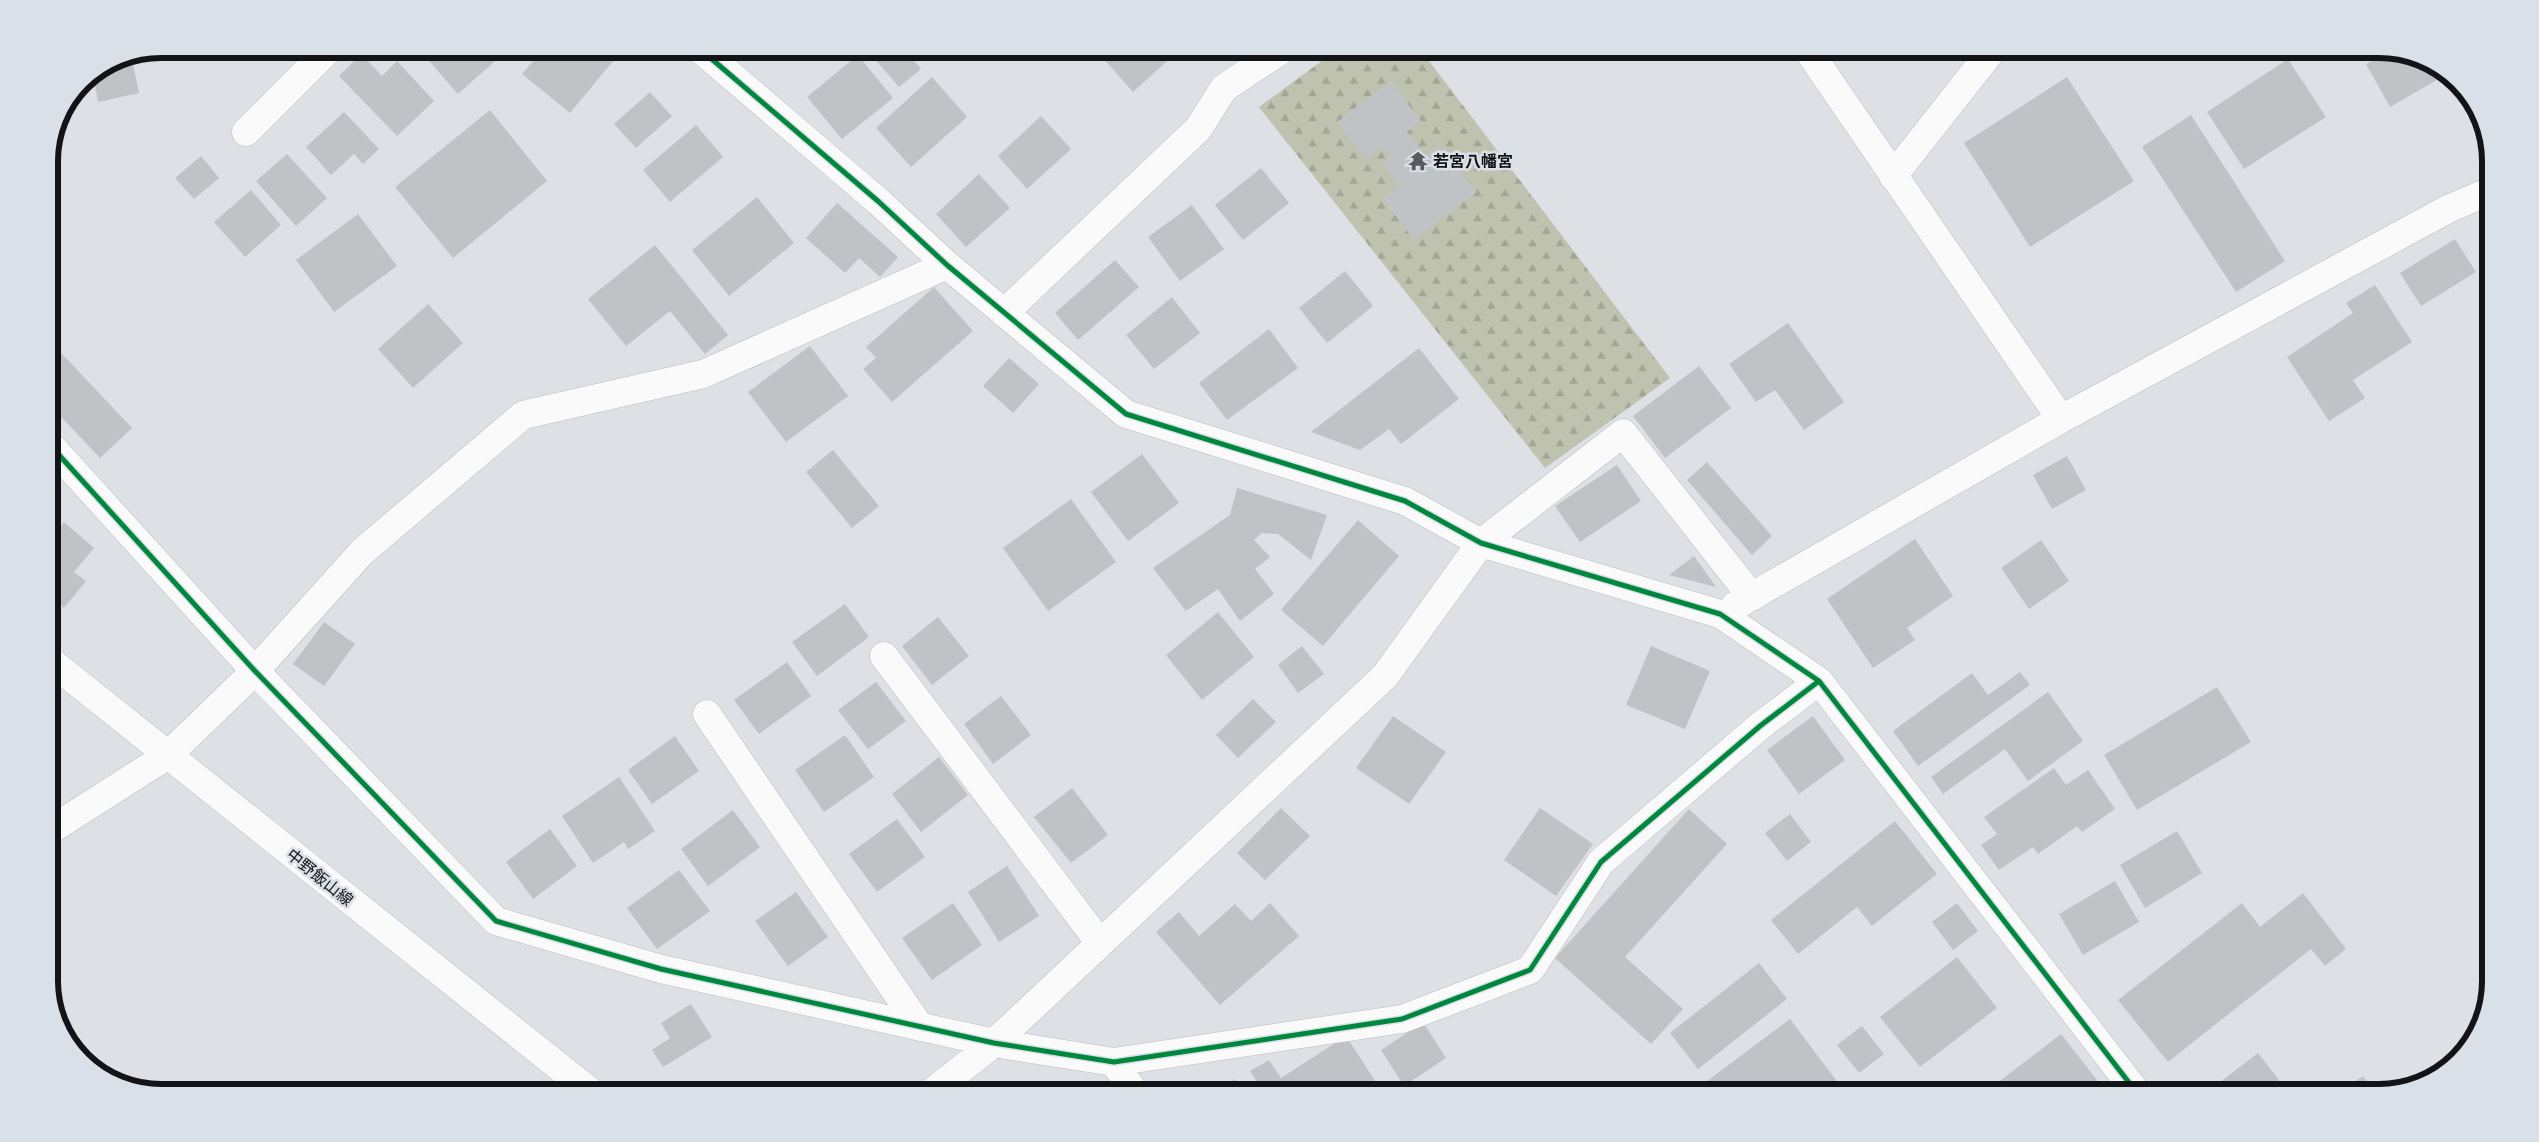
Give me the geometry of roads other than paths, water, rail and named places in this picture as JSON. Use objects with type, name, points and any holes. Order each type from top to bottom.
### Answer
[{"type":"street","points":[[246,132],[320,58]]},
{"type":"street","points":[[711,58],[879,202],[947,266],[1126,414],[1405,501],[1482,543],[1720,614],[1819,681],[2129,1085]]},
{"type":"street","points":[[1004,313],[1198,129],[1224,88],[1268,58]]},
{"type":"street","points":[[1813,58],[1892,176],[2061,418]]},
{"type":"street","points":[[1892,176],[1986,58]]},
{"type":"street","points":[[1720,614],[2061,418],[2448,209],[2481,194]]},
{"type":"street","points":[[58,825],[168,755],[255,671],[362,552],[523,415],[703,374],[947,266]]},
{"type":"street","points":[[941,1085],[994,1043],[1385,676],[1482,543],[1623,433],[1752,597]]},
{"type":"street","points":[[58,454],[255,671],[496,921],[661,969],[994,1043],[1114,1062],[1402,1018],[1530,970],[1601,862],[1760,726],[1819,681]]},
{"type":"street","points":[[884,656],[1100,943]]},
{"type":"street","name":"中野飯山線","points":[[58,667],[582,1085]]},
{"type":"street","points":[[707,714],[920,1027]]},
{"type":"street","points":[[1114,1062],[1130,1085]]},
{"type":"place","name":"若宮八幡宮","points":[[1418,161]]}]
